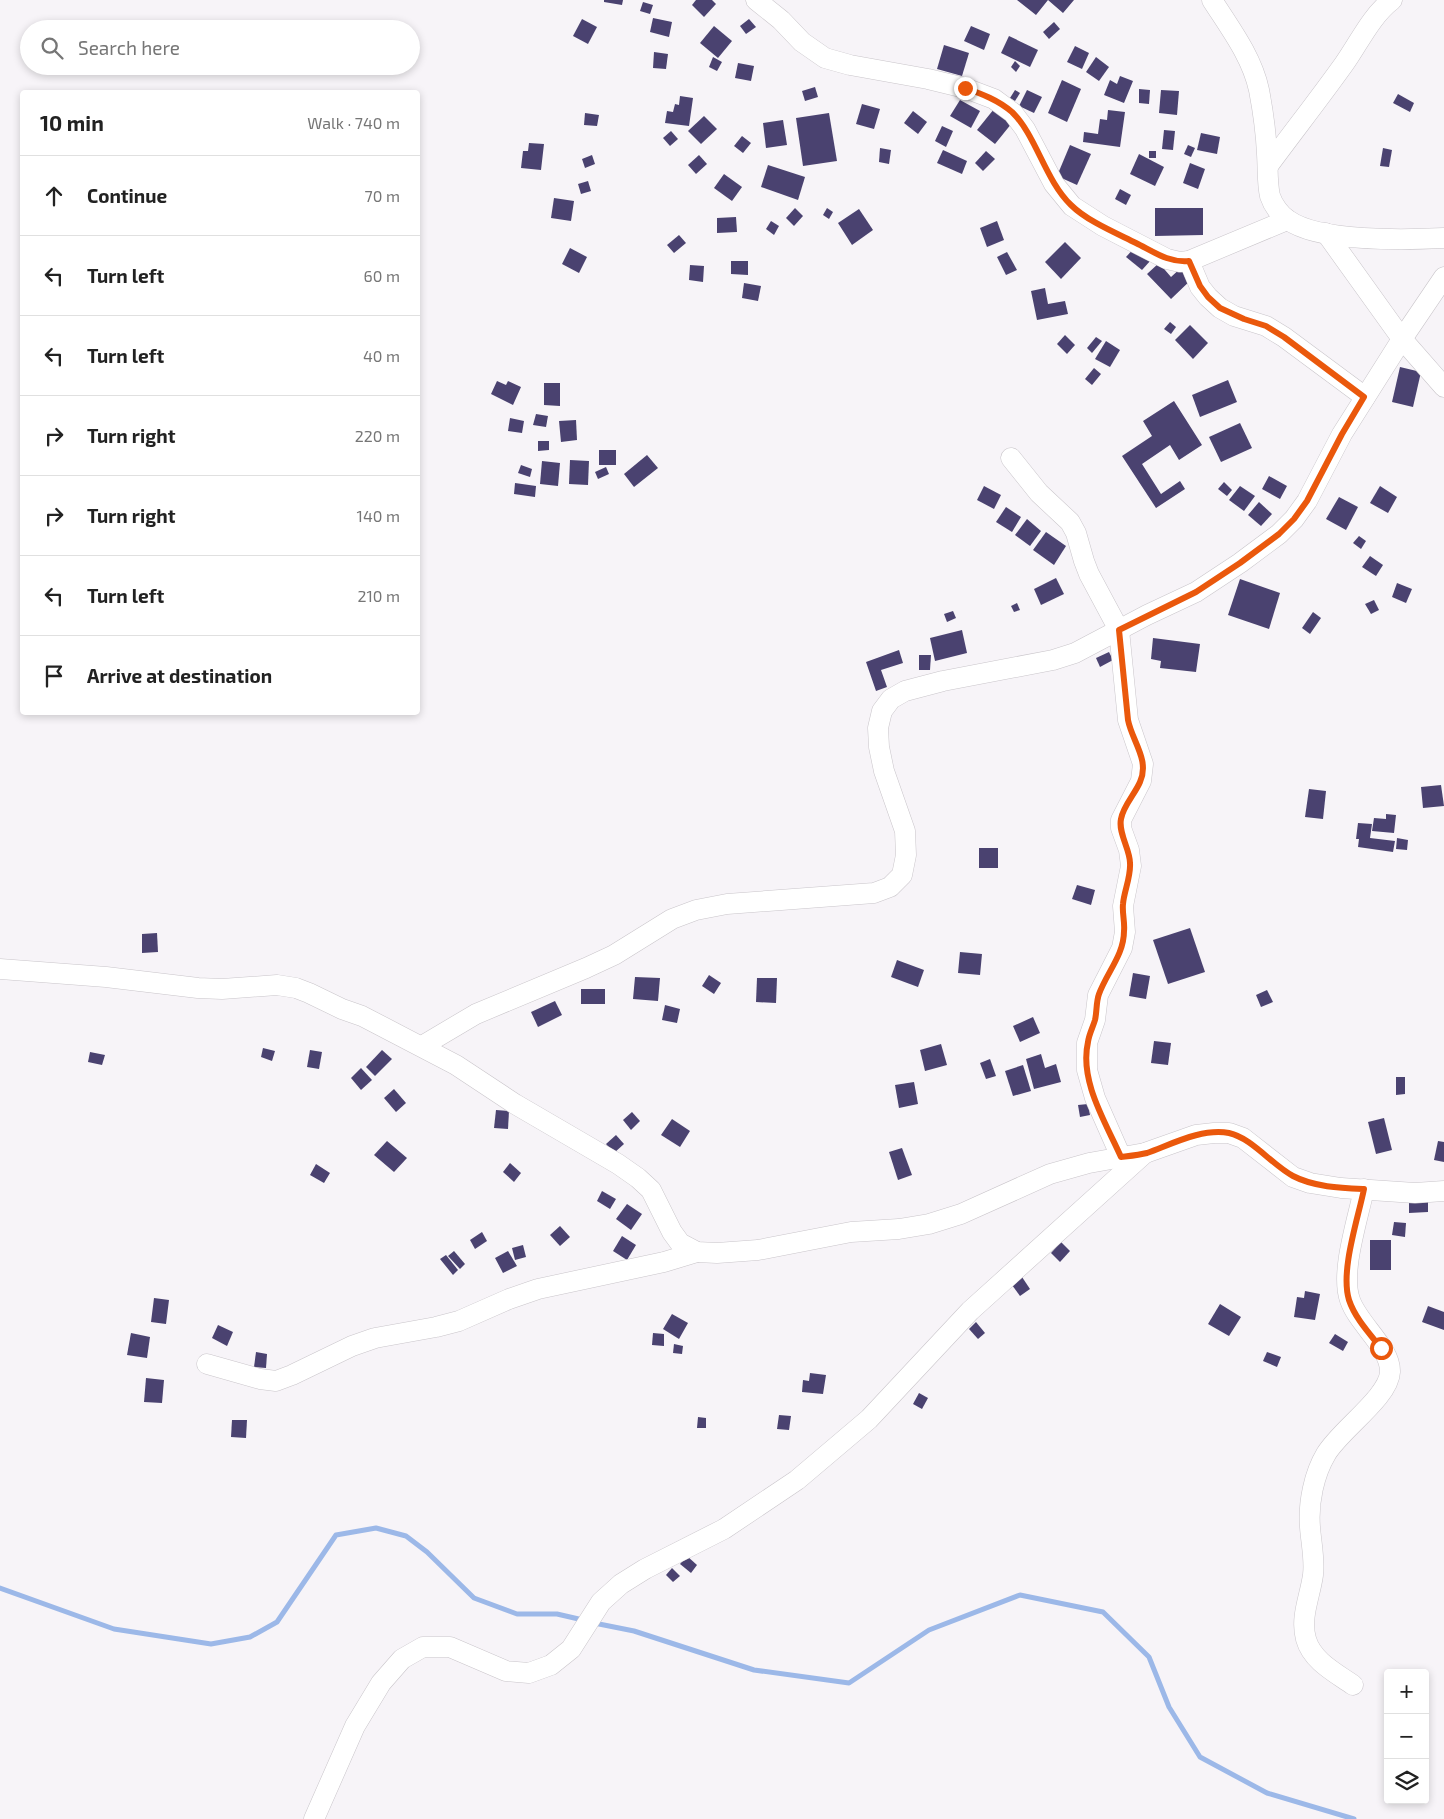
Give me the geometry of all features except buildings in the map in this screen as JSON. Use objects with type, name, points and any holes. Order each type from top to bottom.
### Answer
[{"type":"street","points":[[756,0],[781,20],[802,42],[825,58],[850,65],[928,79],[965,88],[994,99],[1017,118],[1054,184],[1072,206],[1103,226],[1167,259],[1180,262],[1189,261],[1287,220]]},
{"type":"street","points":[[1212,0],[1249,62],[1259,89],[1270,196],[1277,209],[1287,220],[1300,227],[1326,233],[1401,240],[1444,238]]},
{"type":"street","points":[[1268,166],[1345,63],[1376,16],[1392,0]]},
{"type":"street","points":[[1326,233],[1402,339],[1444,387]]},
{"type":"street","points":[[1189,261],[1200,286],[1220,308],[1266,326],[1284,337],[1364,397]]},
{"type":"street","points":[[422,1046],[476,1014],[600,961],[672,919],[696,910],[727,904],[874,893],[890,887],[902,875],[906,855],[904,831],[884,771],[879,747],[878,728],[882,711],[891,699],[905,691],[943,681],[1061,658],[1075,653],[1209,584],[1279,534],[1294,519],[1307,501],[1342,434],[1364,397],[1444,277]]},
{"type":"street","points":[[1011,458],[1039,493],[1070,522],[1076,533],[1089,574],[1119,630],[1128,720],[1130,730],[1142,757],[1143,772],[1141,781],[1121,820],[1121,828],[1129,850],[1131,866],[1123,906],[1124,932],[1122,948],[1098,995],[1095,1020],[1087,1043],[1087,1070],[1095,1098],[1121,1157]]},
{"type":"street","points":[[0,969],[106,977],[198,988],[222,989],[277,986],[296,988],[362,1016],[422,1046],[456,1065],[638,1178],[651,1190],[672,1232],[680,1243],[697,1252]]},
{"type":"street","points":[[207,1364],[260,1379],[276,1381],[352,1346],[376,1338],[459,1321],[509,1299],[538,1289],[664,1262],[697,1252],[717,1253],[758,1250],[851,1232],[899,1229],[929,1224],[961,1214],[1050,1174],[1089,1163],[1145,1153],[1196,1136],[1229,1133],[1243,1138],[1293,1177],[1310,1183],[1333,1187],[1415,1193],[1444,1192]]},
{"type":"street","points":[[314,1819],[356,1726],[381,1683],[402,1659],[423,1646],[450,1646],[506,1671],[530,1673],[551,1665],[571,1649],[601,1602],[621,1584],[645,1569],[724,1529],[798,1480],[869,1419],[970,1311],[1145,1153]]},
{"type":"street","points":[[1354,1685],[1322,1663],[1312,1652],[1306,1639],[1304,1624],[1305,1608],[1313,1575],[1310,1509],[1318,1472],[1326,1454],[1338,1437],[1382,1392],[1388,1382],[1390,1371],[1388,1360],[1381,1348],[1356,1316],[1349,1299],[1346,1282],[1364,1189]]},
{"type":"waterway","points":[[0,1588],[114,1629],[211,1644],[250,1637],[277,1622],[336,1535],[376,1528],[406,1536],[427,1552],[474,1598],[517,1614],[557,1614],[583,1620]]},
{"type":"waterway","points":[[594,1623],[634,1631],[754,1670],[849,1683],[929,1630],[1020,1595],[1103,1612],[1149,1657],[1169,1707],[1200,1757],[1267,1793],[1354,1819]]},
{"type":"route","points":[[965,88],[994,99],[1013,113],[1024,129],[1054,184],[1061,195],[1072,206],[1103,226],[1167,259],[1180,262],[1189,261],[1200,286],[1220,308],[1234,316],[1266,326],[1284,337],[1364,397],[1342,434],[1307,501],[1294,519],[1279,534],[1216,580],[1196,592],[1119,630],[1128,720],[1130,730],[1142,757],[1143,772],[1141,781],[1121,820],[1121,828],[1129,850],[1131,866],[1124,895],[1122,948],[1098,995],[1095,1020],[1087,1043],[1087,1070],[1095,1098],[1121,1157],[1145,1153],[1196,1136],[1229,1133],[1243,1138],[1293,1177],[1310,1183],[1341,1188],[1364,1189],[1346,1282],[1349,1299],[1356,1316],[1381,1348]]}]
